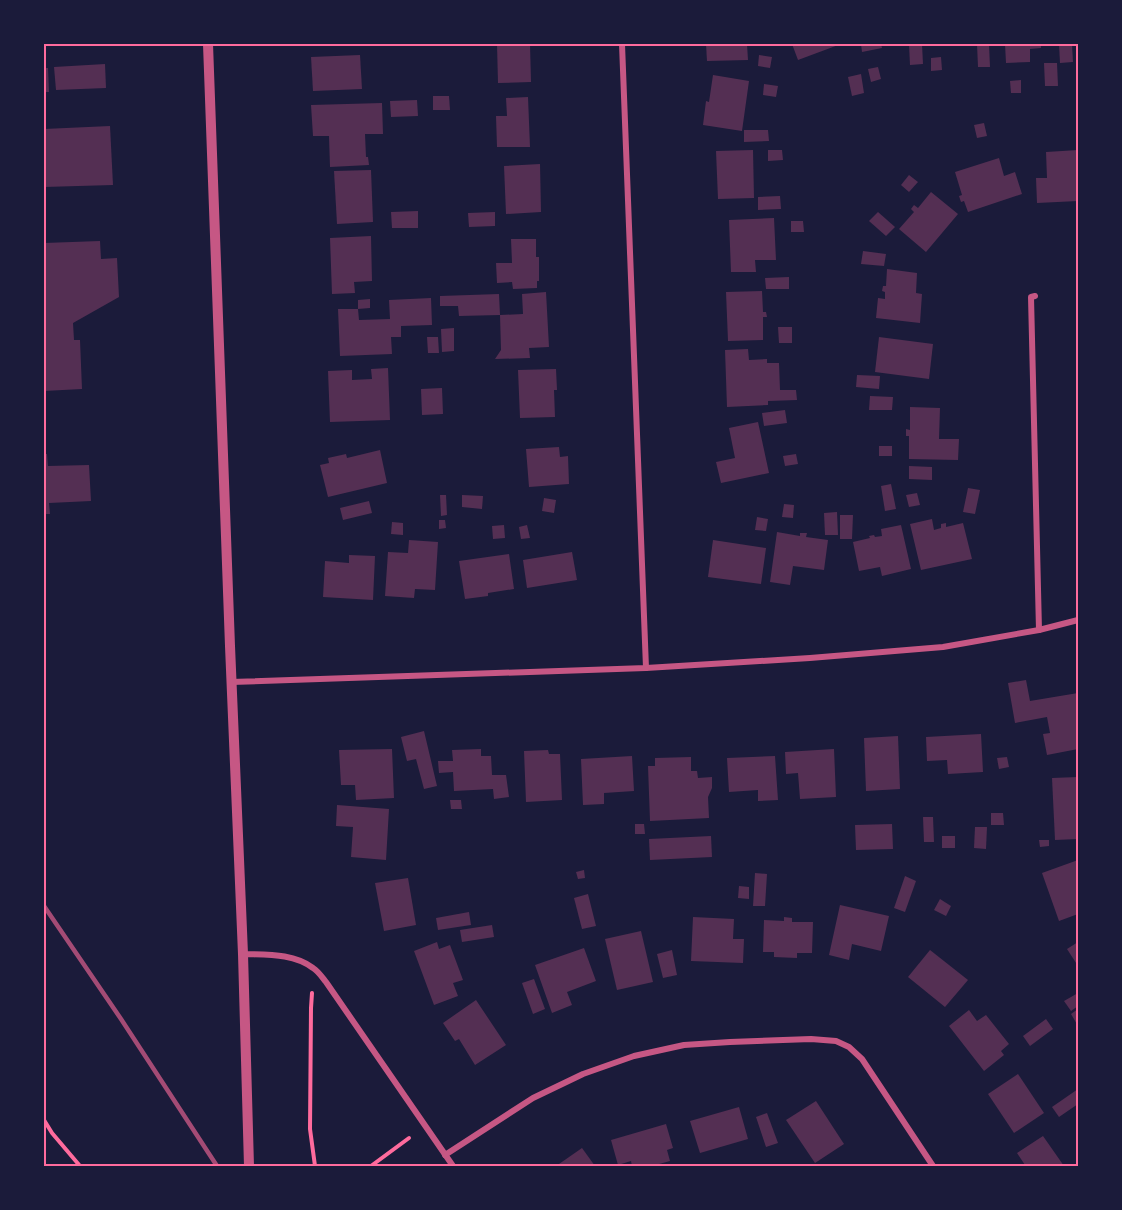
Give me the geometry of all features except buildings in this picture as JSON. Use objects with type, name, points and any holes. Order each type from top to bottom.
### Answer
[{"type":"street","points":[[208,44],[249,1167]]},
{"type":"street","points":[[622,44],[646,668]]},
{"type":"street","points":[[1035,296],[1031,297],[1039,630]]},
{"type":"street","points":[[231,682],[646,668],[810,658],[944,647],[1039,630],[1078,620]]},
{"type":"street","points":[[243,954],[288,957],[314,968],[333,991],[453,1167]]},
{"type":"street","points":[[445,1155],[533,1098],[583,1074],[634,1056],[684,1045],[811,1039],[836,1041],[849,1047],[862,1059],[933,1167]]},
{"type":"path","points":[[314,968],[311,1008],[310,1129],[315,1167]]},
{"type":"path","points":[[44,1120],[80,1167]]},
{"type":"path","points":[[371,1167],[409,1138]]},
{"type":"railway","points":[[44,906],[217,1166]]}]
